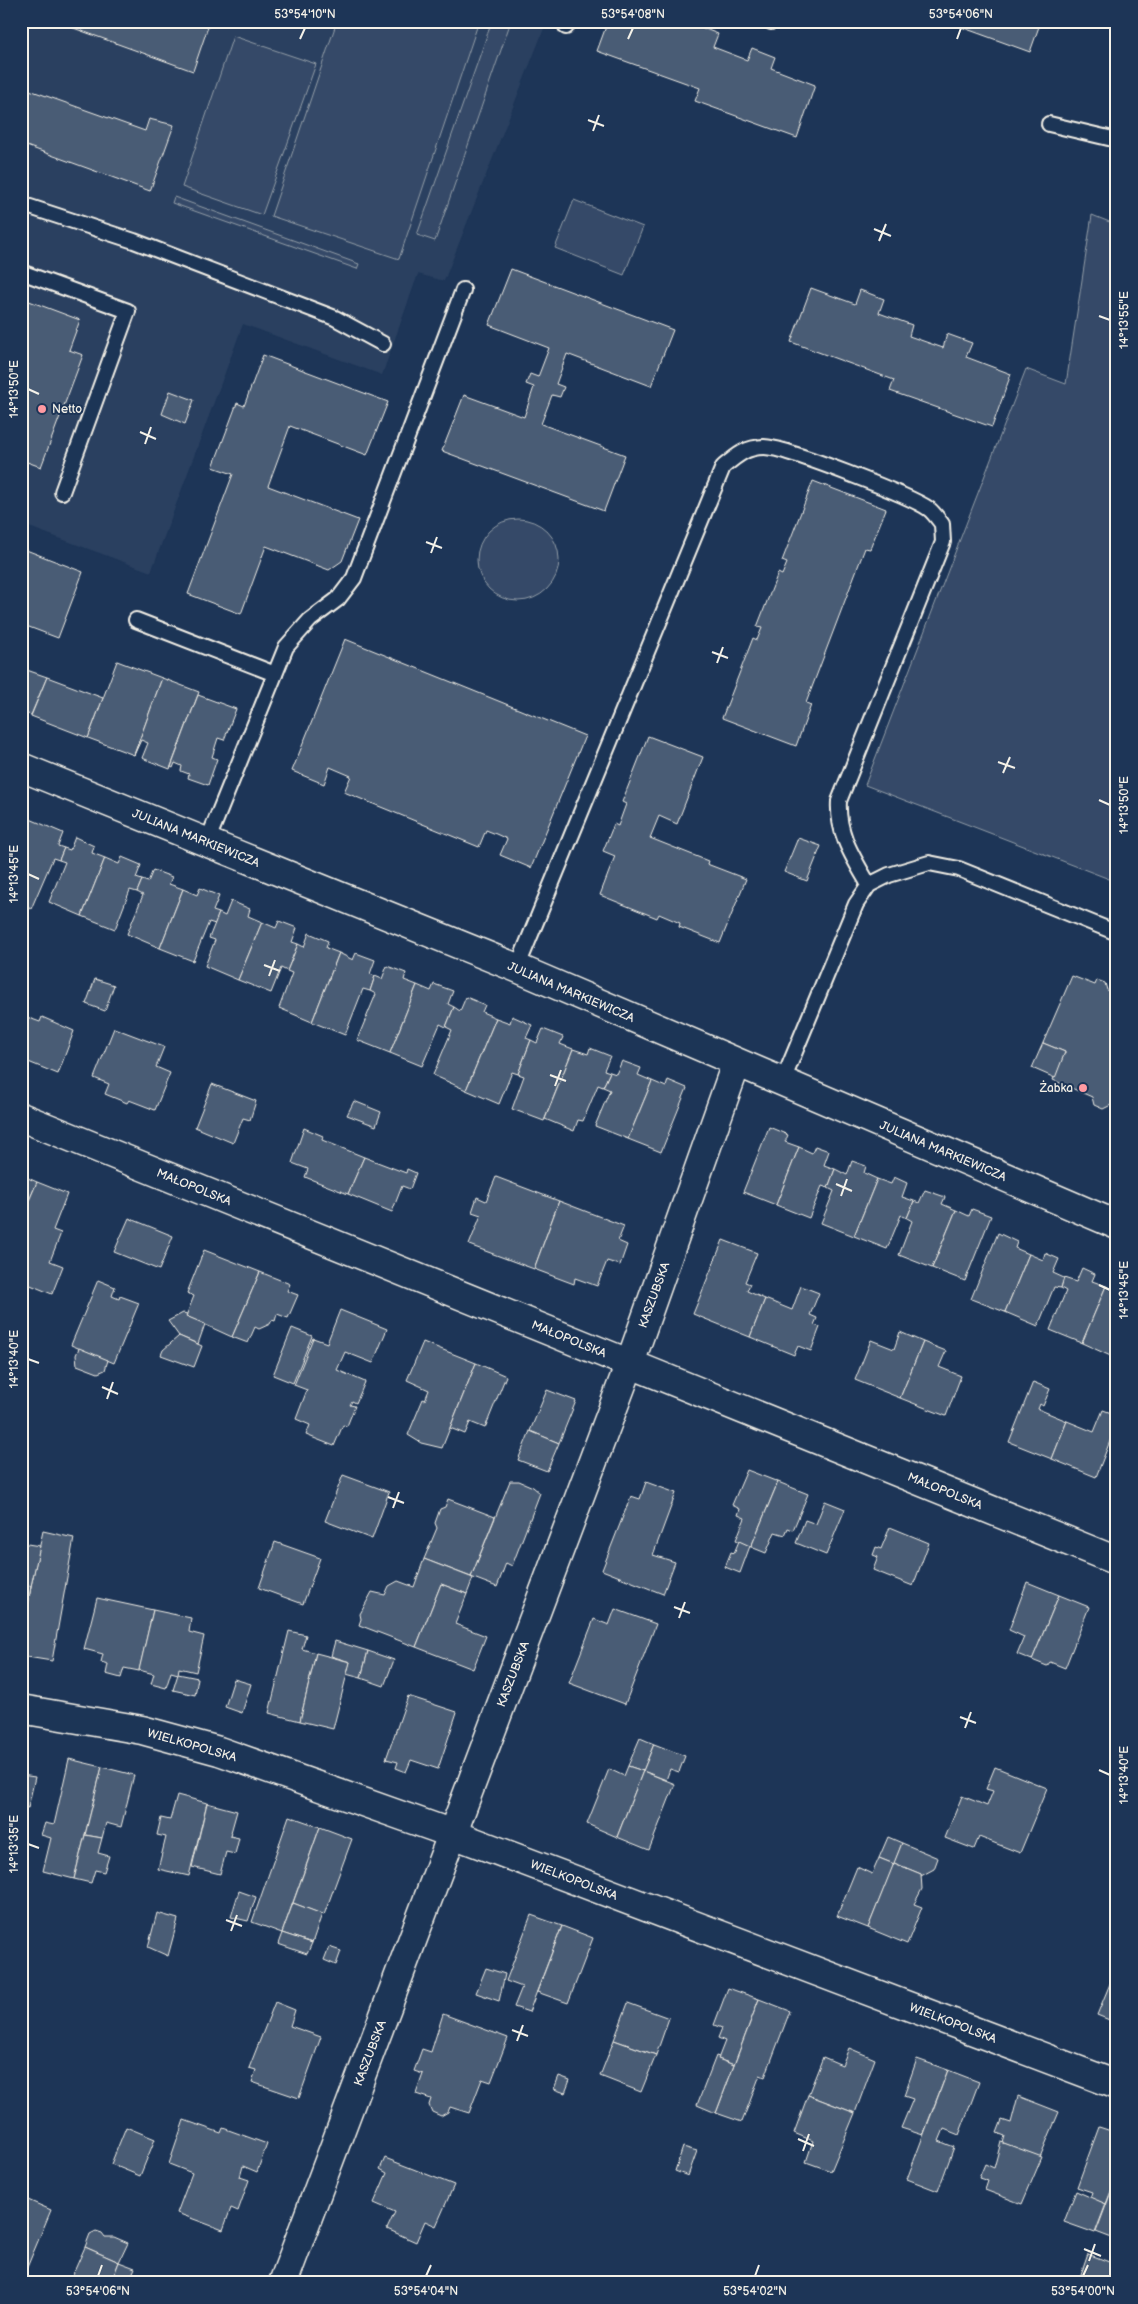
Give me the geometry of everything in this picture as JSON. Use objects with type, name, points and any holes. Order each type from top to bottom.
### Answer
[{"type":"street","name":"JULIANA MARKIEWICZA","points":[[21,766],[516,968],[736,1064],[1117,1225]]},
{"type":"street","name":"KASZUBSKA","points":[[283,2283],[630,1363],[736,1064]]},
{"type":"street","name":"MAŁOPOLSKA","points":[[21,1117],[1117,1561]]},
{"type":"street","name":"WIELKOPOLSKA","points":[[21,1709],[142,1730],[219,1751],[453,1834],[1117,2085]]},
{"type":"lane","points":[[1049,124],[1117,140]]},
{"type":"lane","points":[[21,204],[134,241],[335,318],[383,344]]},
{"type":"lane","points":[[21,272],[128,311],[62,492]]},
{"type":"lane","points":[[207,842],[286,647],[310,620],[338,599],[354,578],[463,290]]},
{"type":"lane","points":[[516,968],[723,467],[742,451],[764,447],[800,455],[907,498],[929,509],[942,524],[942,542],[838,801],[838,817],[844,840],[870,885]]},
{"type":"lane","points":[[136,620],[275,674]]},
{"type":"lane","points":[[782,1082],[856,904],[870,885],[890,875],[929,863],[959,869],[1117,933]]},
{"type":"shaded area","points":[[21,21],[547,21],[444,281],[418,274],[382,375],[243,324],[151,572],[21,524]]},
{"type":"shaded area","points":[[337,21],[479,21],[399,259],[271,216]]},
{"type":"shaded area","points":[[492,21],[511,21],[435,241],[417,235]]},
{"type":"shaded area","points":[[233,36],[316,64],[262,215],[182,187]]},
{"type":"shaded area","points":[[174,197],[359,264],[357,269],[172,203]]},
{"type":"shaded area","points":[[574,200],[643,227],[624,275],[555,248]]},
{"type":"shaded area","points":[[1092,215],[1117,225],[1117,882],[865,785],[1026,369],[1066,384]]},
{"type":"shaded area","points":[[518,519],[534,522],[547,531],[556,544],[559,560],[556,576],[547,589],[534,598],[518,601],[502,598],[489,589],[480,576],[477,560],[480,544],[489,531],[502,522]]},
{"type":"building","points":[[54,21],[210,21],[193,71]]},
{"type":"building","points":[[608,21],[685,21],[718,34],[713,47],[747,60],[752,48],[775,57],[771,68],[815,85],[797,138],[695,101],[700,88],[597,51]]},
{"type":"building","points":[[951,21],[1041,21],[1030,52],[950,23]]},
{"type":"building","points":[[21,87],[145,131],[149,119],[174,125],[150,191],[21,144]]},
{"type":"building","points":[[511,269],[673,330],[651,386],[567,354],[556,384],[564,387],[560,397],[552,395],[541,424],[625,455],[604,511],[442,451],[464,395],[524,417],[534,387],[526,384],[530,374],[538,377],[549,348],[489,325]]},
{"type":"building","points":[[811,288],[855,304],[860,290],[884,299],[879,313],[912,325],[909,336],[943,348],[947,334],[972,343],[966,357],[1011,374],[992,427],[890,391],[894,380],[791,342]]},
{"type":"building","name":"Netto","points":[[21,298],[80,320],[69,350],[83,355],[41,467],[27,462],[21,476]]},
{"type":"building","points":[[263,355],[388,402],[367,455],[290,426],[268,486],[358,520],[342,561],[329,570],[266,546],[241,614],[188,594],[233,474],[213,467],[237,403],[244,406]]},
{"type":"building","points":[[170,391],[194,400],[185,424],[162,414]]},
{"type":"building","points":[[813,481],[886,509],[870,549],[865,548],[806,703],[811,705],[796,746],[722,718],[753,638],[757,640],[762,628],[757,627],[778,573],[782,575],[787,563],[782,561]]},
{"type":"building","points":[[21,548],[83,572],[58,638],[21,624]]},
{"type":"building","points":[[345,639],[585,736],[531,868],[500,855],[507,839],[496,834],[486,830],[479,847],[344,792],[351,776],[330,767],[324,784],[292,771]]},
{"type":"building","points":[[117,661],[162,678],[134,755],[88,738]]},
{"type":"building","points":[[21,668],[47,677],[31,715],[21,712]]},
{"type":"building","points":[[47,677],[103,698],[88,738],[31,716]]},
{"type":"building","points":[[162,678],[199,692],[170,769],[142,758],[148,743],[141,740],[134,755]]},
{"type":"building","points":[[198,695],[236,709],[224,740],[218,738],[212,757],[217,759],[208,785],[188,778],[189,774],[181,771],[182,766],[175,763],[173,768],[171,767]]},
{"type":"building","points":[[648,736],[703,757],[677,824],[659,816],[650,838],[708,861],[707,864],[746,879],[720,943],[679,927],[680,923],[659,914],[657,918],[600,895],[615,856],[603,851],[614,824],[618,826],[626,804],[622,802]]},
{"type":"building","points":[[30,819],[63,833],[58,846],[64,848],[59,860],[53,858],[31,909],[21,904],[21,841]]},
{"type":"building","points":[[21,824],[27,826],[21,841]]},
{"type":"building","points":[[75,837],[94,846],[92,853],[105,858],[82,916],[49,902],[65,862],[59,860],[64,848],[70,850]]},
{"type":"building","points":[[798,838],[821,846],[807,881],[784,872]]},
{"type":"building","points":[[122,857],[141,865],[136,878],[142,880],[137,892],[130,890],[115,929],[82,916],[105,858],[119,864]]},
{"type":"building","points":[[153,870],[172,877],[169,884],[183,889],[160,948],[127,934],[143,895],[137,892],[142,880],[148,882]]},
{"type":"building","points":[[200,888],[219,896],[213,911],[219,913],[215,924],[209,922],[193,961],[160,948],[183,889],[197,895]]},
{"type":"building","points":[[231,901],[250,909],[248,916],[262,922],[238,980],[205,966],[215,940],[209,938],[219,913],[225,916]]},
{"type":"building","points":[[279,921],[297,928],[292,942],[298,944],[287,971],[281,968],[271,993],[238,980],[262,922],[276,928]]},
{"type":"building","points":[[309,933],[328,941],[326,948],[339,953],[312,1022],[279,1008],[292,973],[287,971],[298,944],[304,947]]},
{"type":"building","points":[[339,953],[353,960],[356,953],[375,960],[370,974],[375,976],[370,991],[363,989],[345,1035],[312,1022]]},
{"type":"building","points":[[387,966],[406,973],[404,980],[417,985],[390,1053],[357,1040],[376,994],[370,991],[375,976],[382,979]]},
{"type":"building","points":[[1072,976],[1095,985],[1097,980],[1105,983],[1107,990],[1117,994],[1117,1108],[1111,1105],[1103,1109],[1094,1105],[1092,1097],[1053,1080],[1065,1052],[1043,1043]]},
{"type":"building","points":[[95,979],[114,985],[105,1011],[86,1004]]},
{"type":"building","points":[[434,984],[453,991],[448,1004],[454,1007],[446,1027],[440,1024],[422,1066],[390,1053],[417,985],[431,991]]},
{"type":"building","points":[[466,997],[485,1005],[482,1012],[496,1018],[466,1090],[433,1075],[452,1030],[446,1027],[454,1007],[460,1011]]},
{"type":"building","points":[[21,1015],[40,1022],[42,1017],[74,1031],[58,1074],[21,1059]]},
{"type":"building","points":[[512,1016],[532,1025],[526,1038],[531,1040],[518,1074],[512,1072],[499,1104],[466,1090],[496,1018],[510,1023]]},
{"type":"building","points":[[114,1028],[164,1047],[156,1067],[170,1073],[155,1110],[129,1100],[127,1103],[105,1094],[109,1084],[94,1078]]},
{"type":"building","points":[[543,1029],[563,1037],[560,1044],[573,1049],[544,1121],[512,1109],[524,1076],[518,1074],[531,1040],[537,1043]]},
{"type":"building","points":[[1043,1043],[1065,1052],[1055,1078],[1032,1068]]},
{"type":"building","points":[[590,1048],[610,1056],[604,1070],[610,1072],[603,1087],[598,1085],[583,1121],[578,1120],[574,1131],[545,1119],[573,1049],[588,1054]]},
{"type":"building","points":[[622,1061],[641,1068],[638,1075],[652,1081],[628,1139],[595,1126],[610,1090],[603,1087],[610,1072],[616,1074]]},
{"type":"building","points":[[668,1080],[687,1088],[661,1152],[628,1139],[652,1081],[666,1087]]},
{"type":"building","points":[[212,1084],[256,1101],[250,1120],[243,1118],[233,1143],[195,1127]]},
{"type":"building","points":[[354,1101],[381,1112],[376,1126],[347,1115]]},
{"type":"building","points":[[769,1127],[788,1135],[785,1142],[799,1147],[776,1205],[743,1192]]},
{"type":"building","points":[[304,1128],[323,1136],[322,1140],[364,1157],[348,1194],[305,1177],[308,1169],[292,1163]]},
{"type":"building","points":[[815,1146],[829,1151],[824,1165],[835,1169],[828,1188],[822,1186],[809,1218],[776,1205],[799,1147],[812,1153]]},
{"type":"building","points":[[364,1157],[406,1173],[407,1169],[416,1173],[410,1189],[402,1186],[392,1212],[348,1194]]},
{"type":"building","points":[[852,1161],[866,1166],[864,1173],[877,1179],[854,1236],[821,1223],[834,1191],[828,1188],[835,1169],[847,1175]]},
{"type":"building","points":[[21,1175],[37,1182],[21,1219]]},
{"type":"building","points":[[496,1177],[559,1201],[534,1269],[469,1245],[481,1215],[472,1212],[477,1197],[486,1201]]},
{"type":"building","points":[[894,1177],[907,1183],[902,1197],[914,1201],[907,1218],[901,1215],[887,1249],[854,1236],[877,1179],[891,1184]]},
{"type":"building","points":[[37,1182],[67,1194],[53,1230],[61,1233],[50,1261],[63,1266],[52,1294],[21,1281],[21,1219]]},
{"type":"building","points":[[925,1190],[945,1197],[942,1204],[956,1210],[932,1268],[899,1255],[912,1221],[907,1218],[914,1201],[919,1203]]},
{"type":"building","points":[[559,1201],[624,1226],[618,1241],[627,1245],[620,1265],[607,1261],[597,1286],[575,1278],[574,1284],[534,1269]]},
{"type":"building","points":[[972,1209],[991,1216],[965,1281],[932,1268],[956,1210],[969,1216]]},
{"type":"building","points":[[129,1218],[173,1236],[159,1270],[114,1252]]},
{"type":"building","points":[[998,1233],[1017,1242],[1015,1248],[1029,1254],[1005,1312],[971,1299]]},
{"type":"building","points":[[723,1240],[757,1253],[745,1282],[750,1284],[747,1291],[765,1299],[750,1337],[693,1314]]},
{"type":"building","points":[[204,1250],[260,1272],[232,1337],[186,1316],[194,1296],[187,1293]]},
{"type":"building","points":[[1045,1253],[1059,1259],[1053,1273],[1064,1278],[1061,1288],[1054,1287],[1038,1326],[1005,1312],[1029,1254],[1043,1260]]},
{"type":"building","points":[[1082,1268],[1095,1274],[1092,1281],[1106,1286],[1082,1343],[1050,1330],[1066,1291],[1061,1288],[1064,1278],[1076,1282]]},
{"type":"building","points":[[260,1272],[290,1284],[287,1291],[298,1295],[288,1318],[277,1314],[275,1321],[272,1320],[270,1324],[259,1329],[255,1327],[248,1343],[232,1337]]},
{"type":"building","points":[[98,1280],[115,1287],[112,1296],[119,1299],[120,1296],[139,1303],[114,1363],[71,1345]]},
{"type":"building","points":[[801,1286],[819,1293],[810,1315],[817,1318],[814,1325],[820,1327],[811,1351],[798,1346],[794,1355],[750,1337],[765,1299],[792,1310]]},
{"type":"building","points":[[1106,1286],[1117,1291],[1115,1358],[1082,1343]]},
{"type":"building","points":[[340,1310],[387,1329],[373,1363],[345,1352],[337,1370],[365,1382],[356,1403],[352,1401],[350,1405],[355,1406],[347,1426],[343,1425],[334,1446],[306,1435],[310,1425],[296,1419],[307,1390],[294,1385],[313,1338],[327,1343]]},
{"type":"building","points":[[183,1313],[205,1324],[198,1344],[179,1336],[168,1321]]},
{"type":"building","points":[[292,1328],[312,1336],[293,1383],[273,1375]]},
{"type":"building","points":[[900,1332],[923,1342],[900,1398],[855,1380],[871,1340],[894,1349]]},
{"type":"building","points":[[179,1336],[202,1346],[194,1367],[161,1355],[163,1350]]},
{"type":"building","points":[[423,1342],[476,1363],[442,1448],[421,1443],[408,1435],[423,1399],[425,1400],[429,1390],[407,1380]]},
{"type":"building","points":[[923,1342],[946,1351],[939,1367],[961,1376],[946,1416],[900,1398]]},
{"type":"building","points":[[79,1348],[108,1360],[105,1370],[98,1373],[77,1365],[76,1355]]},
{"type":"building","points":[[476,1363],[506,1376],[485,1428],[470,1422],[465,1434],[450,1428]]},
{"type":"building","points":[[1033,1382],[1050,1389],[1043,1406],[1040,1404],[1038,1409],[1067,1421],[1052,1459],[1009,1442]]},
{"type":"building","points":[[547,1390],[576,1401],[559,1443],[530,1431]]},
{"type":"building","points":[[1103,1410],[1117,1415],[1117,1423],[1096,1477],[1052,1459],[1067,1421],[1094,1432]]},
{"type":"building","points":[[530,1431],[559,1443],[547,1471],[518,1460]]},
{"type":"building","points":[[747,1470],[778,1482],[751,1547],[736,1540],[745,1518],[738,1515],[740,1509],[732,1505]]},
{"type":"building","points":[[343,1475],[389,1492],[372,1539],[325,1521]]},
{"type":"building","points":[[510,1481],[519,1481],[533,1487],[540,1493],[512,1566],[506,1563],[497,1587],[471,1577]]},
{"type":"building","points":[[646,1482],[676,1493],[653,1555],[675,1562],[663,1594],[602,1570],[631,1496],[640,1499]]},
{"type":"building","points":[[778,1482],[808,1494],[793,1530],[788,1528],[785,1535],[775,1532],[766,1553],[751,1547]]},
{"type":"building","points":[[448,1499],[495,1517],[471,1577],[424,1559],[437,1528],[435,1523],[440,1509],[445,1507]]},
{"type":"building","points":[[825,1501],[845,1509],[826,1555],[796,1543],[805,1520],[816,1524]]},
{"type":"building","points":[[890,1527],[929,1543],[913,1586],[873,1570],[878,1557],[873,1555],[876,1547],[881,1549]]},
{"type":"building","points":[[43,1531],[74,1538],[52,1661],[21,1656],[31,1586]]},
{"type":"building","points":[[739,1541],[750,1546],[740,1573],[725,1567],[731,1552],[734,1553]]},
{"type":"building","points":[[275,1542],[320,1558],[303,1604],[259,1588]]},
{"type":"building","points":[[21,1543],[40,1546],[31,1586],[21,1585]]},
{"type":"building","points":[[424,1559],[473,1578],[467,1594],[441,1584],[416,1647],[359,1625],[360,1614],[372,1592],[385,1595],[389,1586],[398,1581],[414,1587]]},
{"type":"building","points":[[1027,1582],[1059,1595],[1032,1660],[1017,1654],[1024,1637],[1009,1630]]},
{"type":"building","points":[[441,1584],[467,1594],[455,1624],[486,1636],[473,1669],[416,1647]]},
{"type":"building","points":[[21,1585],[31,1586],[21,1645]]},
{"type":"building","points":[[1059,1595],[1089,1607],[1065,1668],[1050,1662],[1047,1666],[1032,1660]]},
{"type":"building","points":[[97,1598],[153,1610],[139,1671],[124,1668],[121,1678],[106,1674],[108,1664],[101,1662],[103,1654],[84,1649]]},
{"type":"building","points":[[615,1609],[656,1624],[625,1704],[569,1683],[594,1619],[609,1625]]},
{"type":"building","points":[[153,1610],[191,1618],[189,1632],[204,1636],[196,1672],[179,1668],[178,1674],[171,1672],[166,1688],[151,1684],[154,1674],[139,1670]]},
{"type":"building","points":[[289,1631],[306,1635],[302,1649],[316,1653],[300,1721],[269,1713]]},
{"type":"building","points":[[335,1641],[368,1651],[361,1678],[346,1674],[350,1662],[331,1656]]},
{"type":"building","points":[[368,1651],[394,1660],[384,1686],[361,1678]]},
{"type":"building","points":[[316,1653],[350,1662],[333,1729],[300,1721]]},
{"type":"building","points":[[178,1674],[198,1678],[195,1695],[173,1690]]},
{"type":"building","points":[[234,1679],[251,1684],[242,1713],[225,1707]]},
{"type":"building","points":[[408,1696],[457,1712],[438,1769],[411,1760],[406,1772],[396,1768],[398,1762],[386,1759]]},
{"type":"building","points":[[640,1738],[654,1744],[643,1771],[628,1766]]},
{"type":"building","points":[[654,1744],[685,1756],[679,1772],[670,1769],[666,1780],[643,1771]]},
{"type":"building","points":[[69,1759],[102,1767],[74,1879],[43,1871],[51,1838],[41,1835],[45,1823],[54,1825]]},
{"type":"building","points":[[628,1766],[643,1771],[617,1837],[587,1824],[609,1769],[624,1776]]},
{"type":"building","points":[[102,1767],[134,1775],[121,1827],[106,1823],[102,1838],[85,1835]]},
{"type":"building","points":[[995,1767],[1047,1788],[1020,1853],[979,1837],[974,1849],[945,1838],[962,1796],[987,1806],[993,1791],[986,1789]]},
{"type":"building","points":[[643,1771],[675,1784],[649,1850],[617,1837]]},
{"type":"building","points":[[21,1775],[35,1777],[28,1808],[21,1806]]},
{"type":"building","points":[[177,1795],[207,1803],[189,1876],[158,1869],[166,1837],[157,1835],[161,1818],[170,1820]]},
{"type":"building","points":[[207,1803],[237,1811],[230,1836],[239,1838],[235,1854],[226,1852],[220,1874],[192,1867]]},
{"type":"building","points":[[289,1816],[320,1827],[282,1933],[252,1922]]},
{"type":"building","points":[[320,1827],[352,1839],[324,1915],[293,1903]]},
{"type":"building","points":[[85,1835],[102,1838],[98,1853],[109,1856],[104,1872],[95,1870],[91,1883],[74,1879]]},
{"type":"building","points":[[888,1837],[902,1843],[894,1864],[879,1858]]},
{"type":"building","points":[[902,1843],[938,1858],[934,1869],[921,1876],[921,1874],[894,1863]]},
{"type":"building","points":[[879,1858],[894,1864],[868,1928],[837,1916],[857,1867],[872,1874]]},
{"type":"building","points":[[894,1863],[921,1874],[922,1889],[914,1904],[922,1907],[907,1944],[868,1928]]},
{"type":"building","points":[[239,1891],[256,1897],[248,1921],[231,1917]]},
{"type":"building","points":[[293,1903],[322,1914],[312,1943],[282,1933]]},
{"type":"building","points":[[157,1913],[178,1919],[168,1956],[148,1947]]},
{"type":"building","points":[[531,1915],[562,1926],[529,2012],[514,2007],[522,1987],[506,1981]]},
{"type":"building","points":[[562,1926],[593,1938],[568,2003],[537,1992]]},
{"type":"building","points":[[282,1933],[312,1943],[307,1954],[278,1944]]},
{"type":"building","points":[[329,1947],[341,1951],[336,1965],[324,1960]]},
{"type":"building","points":[[1117,1967],[1117,2023],[1097,2015]]},
{"type":"building","points":[[486,1968],[505,1974],[499,2001],[476,1993]]},
{"type":"building","points":[[728,1988],[759,1999],[734,2065],[718,2059],[725,2041],[718,2038],[722,2028],[714,2025]]},
{"type":"building","points":[[759,1999],[790,2011],[765,2077],[760,2075],[742,2122],[716,2113]]},
{"type":"building","points":[[275,2002],[295,2010],[290,2026],[321,2037],[299,2098],[252,2082],[256,2070],[249,2068]]},
{"type":"building","points":[[628,2003],[669,2018],[656,2055],[614,2040]]},
{"type":"building","points":[[443,2014],[508,2038],[491,2082],[482,2079],[469,2113],[450,2107],[448,2112],[441,2116],[432,2112],[429,2105],[431,2099],[416,2094],[423,2074],[414,2071],[422,2049],[431,2052]]},
{"type":"building","points":[[614,2040],[656,2055],[641,2092],[600,2076]]},
{"type":"building","points":[[849,2048],[875,2059],[855,2113],[808,2095],[823,2057],[842,2065]]},
{"type":"building","points":[[716,2056],[719,2057],[718,2059],[734,2065],[716,2113],[697,2105]]},
{"type":"building","points":[[917,2059],[948,2070],[923,2135],[901,2128],[913,2099],[904,2096]]},
{"type":"building","points":[[948,2070],[979,2082],[959,2135],[944,2129],[939,2141],[954,2147],[938,2191],[907,2179]]},
{"type":"building","points":[[559,2076],[570,2080],[565,2093],[554,2089]]},
{"type":"building","points":[[808,2095],[855,2113],[831,2171],[806,2162],[813,2141],[794,2133]]},
{"type":"building","points":[[1018,2096],[1059,2112],[1040,2157],[1003,2143],[1005,2136],[997,2133],[1002,2120],[1011,2123]]},
{"type":"building","points":[[184,2120],[221,2133],[223,2128],[267,2144],[257,2172],[243,2166],[240,2177],[249,2180],[238,2211],[231,2208],[223,2230],[177,2213],[192,2173],[169,2164]]},
{"type":"building","points":[[126,2127],[155,2139],[140,2176],[111,2164]]},
{"type":"building","points":[[1099,2127],[1117,2133],[1117,2176],[1106,2204],[1090,2198],[1092,2192],[1077,2187]]},
{"type":"building","points":[[1001,2142],[1042,2157],[1022,2204],[985,2190],[988,2181],[979,2178],[985,2164],[994,2168]]},
{"type":"building","points":[[683,2147],[697,2151],[688,2176],[675,2171]]},
{"type":"building","points":[[385,2158],[454,2185],[436,2226],[425,2221],[416,2242],[387,2229],[395,2212],[374,2203],[387,2173],[380,2169]]},
{"type":"building","points":[[1117,2176],[1117,2240],[1096,2232]]},
{"type":"building","points":[[1076,2191],[1106,2204],[1095,2233],[1064,2222]]},
{"type":"building","points":[[21,2197],[51,2210],[23,2277],[21,2276]]},
{"type":"building","points":[[96,2231],[102,2233],[105,2237],[114,2237],[128,2243],[119,2262],[85,2247],[90,2234]]},
{"type":"building","points":[[85,2247],[119,2262],[111,2283],[69,2283]]},
{"type":"building","points":[[1088,2254],[1117,2265],[1117,2283],[1078,2283]]},
{"type":"building","points":[[119,2262],[135,2268],[128,2283],[111,2283]]},
{"type":"place","name":"Netto","points":[[42,409]]},
{"type":"place","name":"Żabka","points":[[1083,1088]]}]
